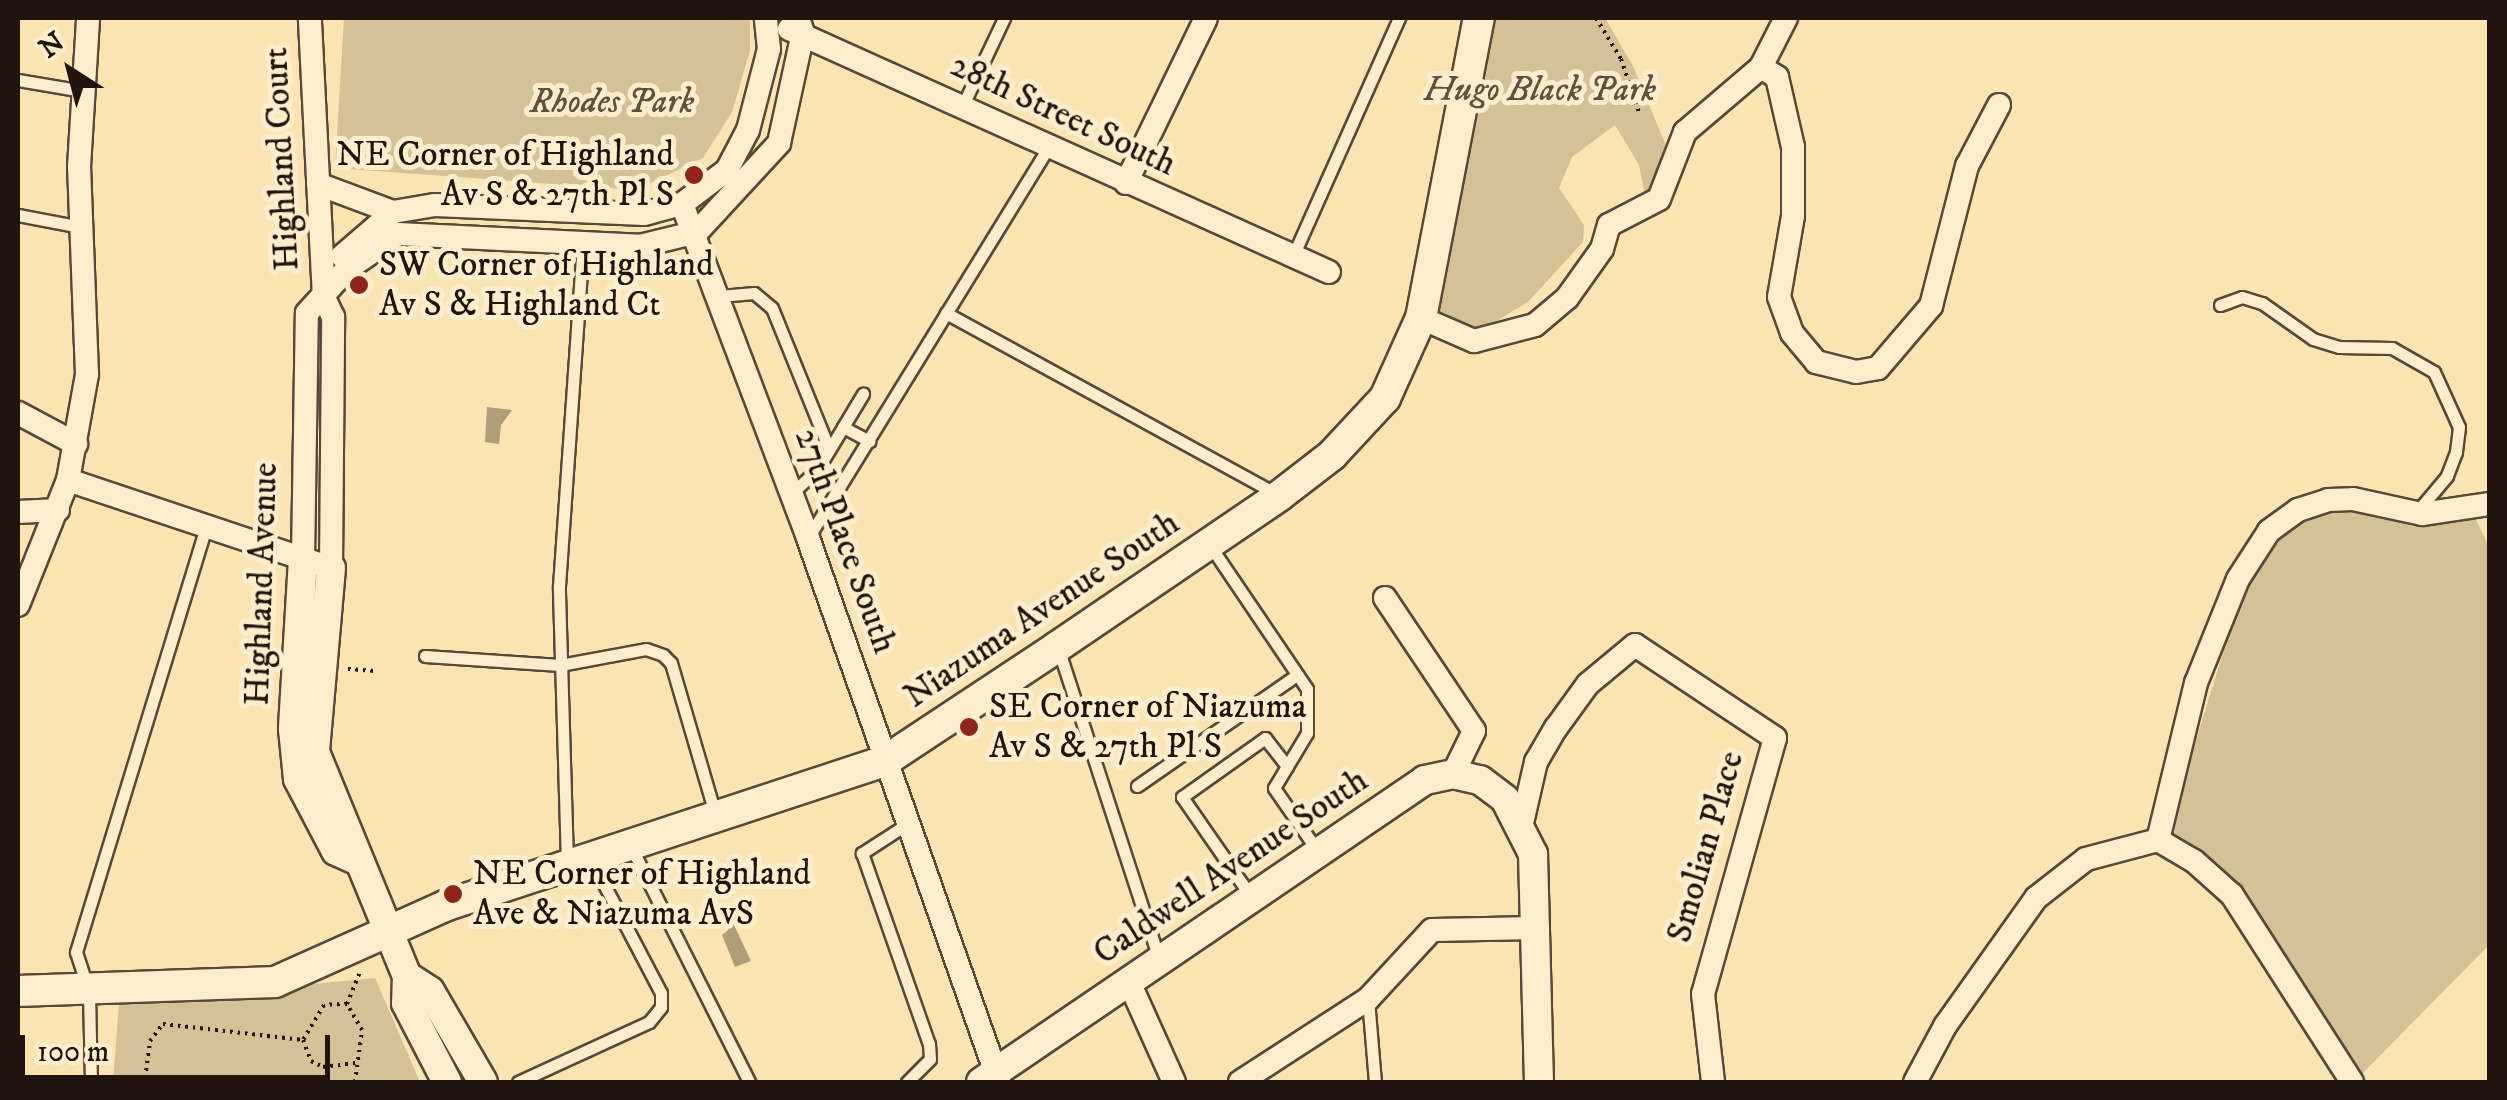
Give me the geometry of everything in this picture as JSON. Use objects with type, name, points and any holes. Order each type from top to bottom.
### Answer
[{"type":"main road","name":"Niazuma Avenue South","points":[[18,991],[89,992],[276,982],[388,930],[578,861],[886,761],[1058,647],[1278,496],[1332,454],[1385,398],[1421,318],[1479,18]]},
{"type":"street","points":[[18,605],[68,480],[87,374],[81,227],[88,18]]},
{"type":"street","name":"Highland Court","points":[[310,18],[324,298]]},
{"type":"street","points":[[1126,182],[1206,18]]},
{"type":"street","points":[[1786,18],[1769,72],[1793,148],[1793,216],[1779,297],[1792,332],[1816,362],[1856,372],[1878,368],[1930,306],[1967,166],[1999,105]]},
{"type":"street","points":[[318,184],[393,212],[435,204],[644,214],[682,204],[728,170],[748,130],[769,49],[766,20]]},
{"type":"street","name":"28th Street South","points":[[766,20],[801,26],[962,107],[1330,272]]},
{"type":"street","points":[[696,232],[779,143],[801,26]]},
{"type":"street","points":[[1421,318],[1474,341],[1536,326],[1568,298],[1602,249],[1609,226],[1659,199],[1685,132],[1769,72]]},
{"type":"street","name":"27th Place South","points":[[682,204],[696,232],[792,492],[991,1080]]},
{"type":"street","name":"Highland Avenue","points":[[393,212],[345,251],[324,298],[333,317],[331,568],[315,752],[356,842],[354,860],[407,976],[406,1003],[447,1082]]},
{"type":"street","name":"Highland Avenue","points":[[354,860],[336,851],[298,779],[293,729],[303,559],[307,313],[368,248],[398,234],[640,246],[696,232]]},
{"type":"street","points":[[18,413],[76,444]]},
{"type":"street","points":[[68,480],[205,530],[331,568]]},
{"type":"street","points":[[2158,840],[2196,682],[2238,579],[2269,531],[2298,510],[2328,500],[2353,498],[2416,513],[2490,504]]},
{"type":"street","points":[[18,512],[58,510]]},
{"type":"street","points":[[1385,598],[1474,731],[1453,774],[1480,780],[1505,799],[1522,824]]},
{"type":"street","name":"Smolian Place","points":[[1539,1082],[1538,928],[1533,854],[1522,824],[1536,762],[1556,728],[1588,684],[1635,645],[1775,738],[1703,994],[1713,1082]]},
{"type":"street","name":"Caldwell Avenue South","points":[[991,1080],[1425,780],[1453,774]]},
{"type":"street","points":[[1914,1082],[1944,1026],[2036,898],[2086,860],[2158,840],[2194,860],[2232,894],[2352,1082]]},
{"type":"street","points":[[1240,1082],[1368,999],[1432,930],[1538,928]]},
{"type":"street","name":"Highland Avenue","points":[[407,976],[430,991],[482,1082]]},
{"type":"street","points":[[1129,982],[1174,1082]]},
{"type":"lane","points":[[962,107],[1004,18]]},
{"type":"lane","points":[[1292,258],[1400,18]]},
{"type":"lane","points":[[18,80],[84,91]]},
{"type":"lane","points":[[808,538],[1050,147]]},
{"type":"lane","points":[[18,216],[81,227]]},
{"type":"lane","points":[[518,1082],[649,1022],[661,1007],[660,992],[578,861],[560,665],[563,509],[583,243]]},
{"type":"lane","points":[[720,296],[754,293],[772,308],[829,449]]},
{"type":"lane","points":[[2220,306],[2252,300],[2313,338],[2339,347],[2392,348],[2434,372],[2458,426],[2456,452],[2447,476],[2416,513]]},
{"type":"lane","points":[[946,313],[1278,496]]},
{"type":"lane","points":[[792,492],[829,449],[862,394]]},
{"type":"lane","points":[[842,426],[868,441]]},
{"type":"lane","points":[[91,1082],[89,992],[76,952],[205,530]]},
{"type":"lane","points":[[1208,544],[1297,675],[1312,711],[1274,788],[1319,852]]},
{"type":"lane","points":[[1058,647],[1160,960]]},
{"type":"lane","points":[[425,656],[560,665],[646,650],[671,663],[716,817]]},
{"type":"lane","points":[[1137,786],[1297,675]]},
{"type":"lane","points":[[1252,898],[1182,796],[1265,738],[1286,766]]},
{"type":"lane","points":[[907,824],[862,853],[930,1044],[930,1060],[907,1082]]},
{"type":"lane","points":[[630,845],[750,1082]]},
{"type":"lane","points":[[1368,999],[1375,1082]]},
{"type":"path","points":[[1596,18],[1622,59],[1640,115]]},
{"type":"path","points":[[348,669],[376,671]]},
{"type":"path","points":[[347,1004],[363,966],[350,964]]},
{"type":"path","points":[[303,1040],[324,1005],[347,1004]]},
{"type":"path","points":[[347,1004],[360,1022],[356,1082]]},
{"type":"path","points":[[145,1078],[150,1041],[163,1024],[303,1040]]},
{"type":"path","points":[[303,1040],[311,1061],[323,1067],[358,1063]]},
{"type":"path","points":[[138,1082],[145,1078],[167,1082]]},
{"type":"green space","name":"Rhodes Park","points":[[344,18],[750,18],[750,51],[732,112],[703,158],[636,190],[335,168]]},
{"type":"green space","name":"Hugo Black Park","points":[[1489,18],[1605,18],[1633,66],[1669,153],[1645,195],[1639,165],[1615,125],[1572,157],[1559,188],[1584,225],[1583,242],[1528,302],[1474,334],[1428,311]]},
{"type":"green space","points":[[2353,505],[2414,527],[2474,516],[2490,548],[2489,945],[2359,1077],[2240,886],[2168,831],[2247,575],[2278,533],[2314,510]]},
{"type":"green space","points":[[375,978],[420,1082],[113,1082],[119,1003]]},
{"type":"shaded area","points":[[487,407],[512,410],[501,425],[499,444],[485,442]]},
{"type":"shaded area","points":[[734,925],[751,961],[735,967],[722,935]]},
{"type":"place","name":"NE Corner of Highland Av S & 27th Pl S","points":[[694,175]]},
{"type":"place","name":"SW Corner of Highland Av S & Highland Ct","points":[[359,285]]},
{"type":"place","name":"SE Corner of Niazuma Av S & 27th Pl S","points":[[969,727]]},
{"type":"place","name":"NE Corner of Highland Ave & Niazuma AvS","points":[[453,894]]}]
